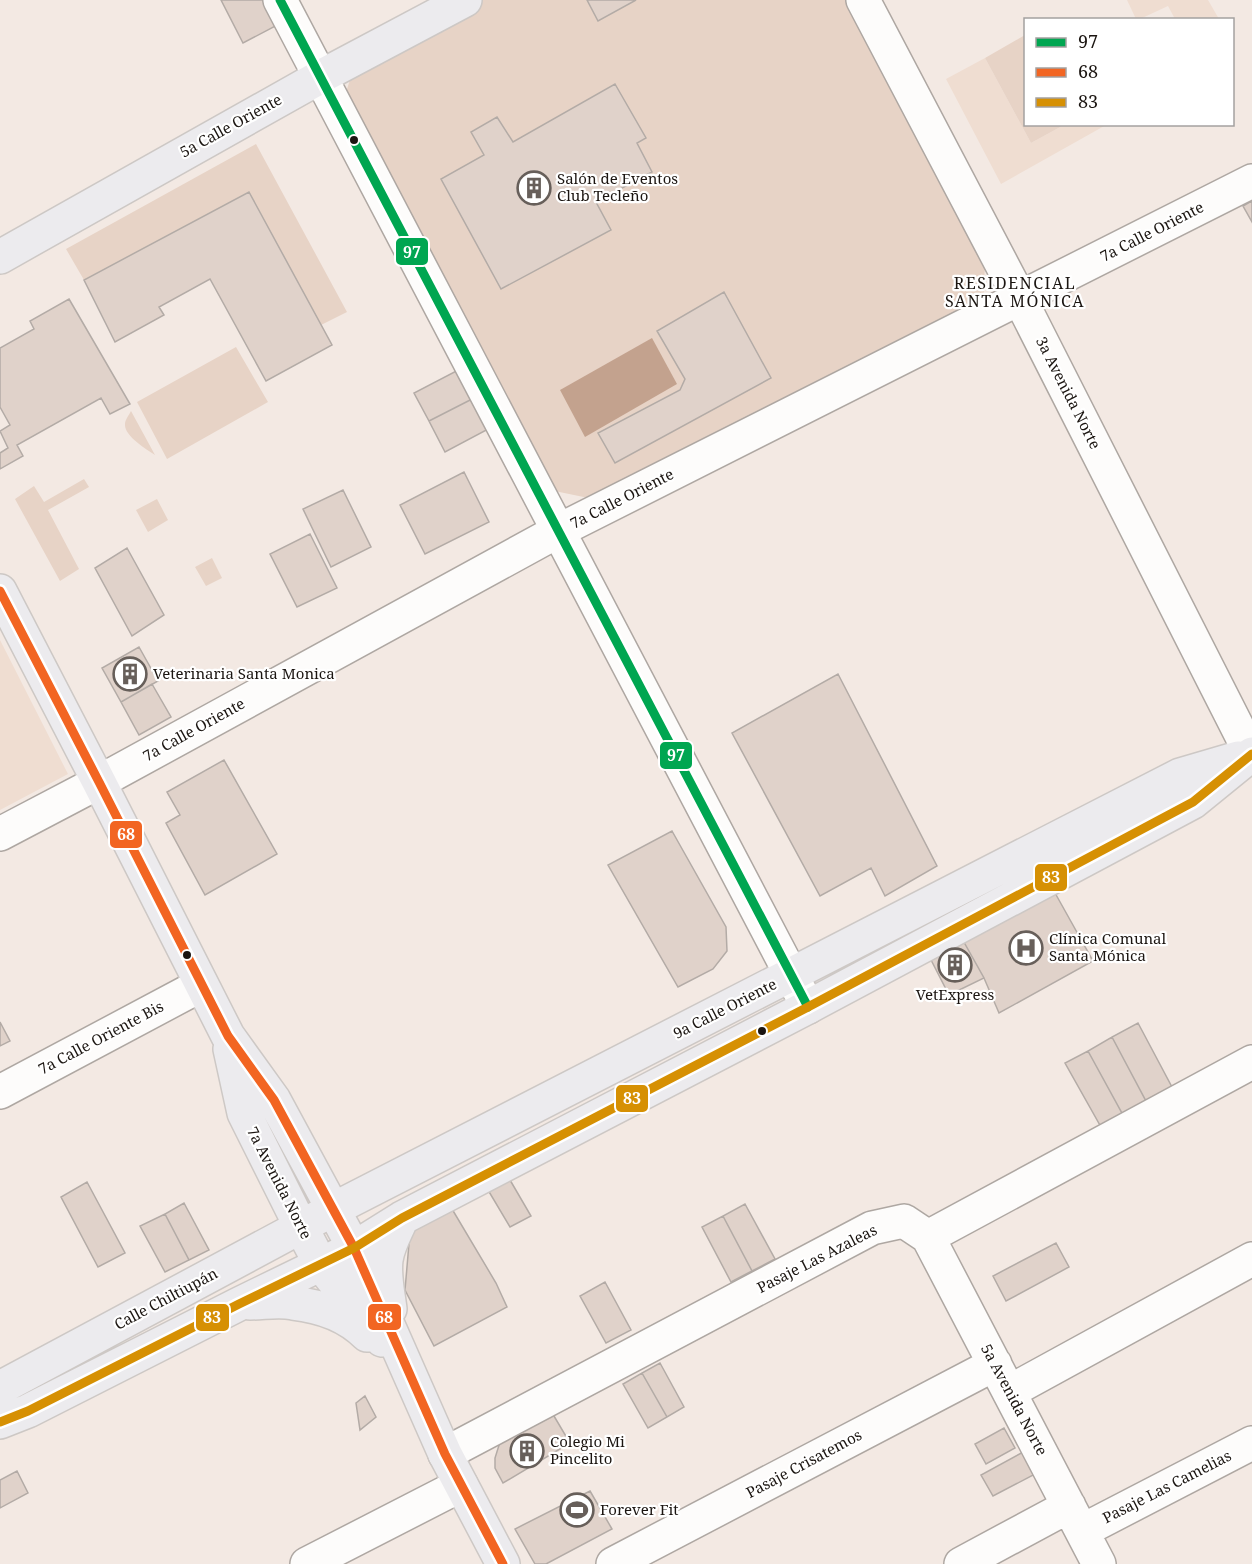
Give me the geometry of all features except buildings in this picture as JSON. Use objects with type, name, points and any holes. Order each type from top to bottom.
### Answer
[{"type":"main road","name":"5a Calle Oriente","points":[[0,257],[320,77],[465,0]]},
{"type":"main road","name":"7a Avenida Norte","points":[[0,591],[228,1036],[274,1100],[354,1248],[445,1454],[503,1564]]},
{"type":"main road","name":"9a Calle Oriente","points":[[332,1210],[1180,775],[1252,755]]},
{"type":"main road","points":[[0,1422],[28,1411],[354,1248],[402,1218],[808,1007],[1193,802],[1252,755]]},
{"type":"main road","name":"7a Avenida Norte","points":[[228,1036],[244,1113],[321,1265],[408,1371]]},
{"type":"main road","name":"Calle Chiltiupán","points":[[0,1388],[332,1210]]},
{"type":"main road","points":[[402,1218],[388,1252],[386,1278],[391,1313],[408,1371]]},
{"type":"main road","points":[[239,1304],[292,1302],[329,1311],[359,1327],[408,1371]]},
{"type":"street","points":[[280,0],[808,1007]]},
{"type":"street","name":"3a Avenida Norte","points":[[864,0],[1020,299],[1252,755]]},
{"type":"street","name":"7a Calle Oriente","points":[[0,834],[558,531],[1252,181]]},
{"type":"street","name":"7a Calle Oriente Bis","points":[[0,1092],[201,985]]},
{"type":"street","points":[[928,1237],[1252,1062]]},
{"type":"street","name":"Pasaje Las Azaleas","points":[[445,1454],[872,1228],[904,1221],[928,1237]]},
{"type":"street","name":"5a Avenida Norte","points":[[928,1237],[1099,1564]]},
{"type":"street","name":"Pasaje Crisatemos","points":[[613,1564],[1252,1259]]},
{"type":"street","name":"Pasaje Las Camelias","points":[[961,1564],[1252,1443]]},
{"type":"street","points":[[308,1564],[461,1485]]},
{"type":"shaded area","points":[[481,0],[850,0],[985,264],[983,306],[603,501],[545,489],[343,102],[353,70]]},
{"type":"shaded area","points":[[1127,0],[1208,0],[1218,18],[1174,18],[1168,6],[1142,18],[1136,18]]},
{"type":"shaded area","points":[[1024,36],[1024,126],[1062,126],[1031,143],[985,58]]},
{"type":"shaded area","points":[[985,58],[1031,143],[1062,126],[1104,126],[1001,184],[946,79]]},
{"type":"shaded area","points":[[256,144],[347,312],[321,325],[181,229],[84,280],[66,249]]},
{"type":"shaded area","points":[[652,338],[677,384],[585,437],[560,390]]},
{"type":"shaded area","points":[[236,347],[268,402],[167,459],[137,402]]},
{"type":"shaded area","points":[[131,411],[155,455],[136,442],[128,433],[125,422]]},
{"type":"shaded area","points":[[84,479],[89,487],[48,510],[79,569],[60,581],[15,499],[34,486],[44,502]]},
{"type":"shaded area","points":[[157,499],[168,520],[148,532],[136,510]]},
{"type":"shaded area","points":[[212,558],[222,578],[206,586],[195,567]]},
{"type":"shaded area","points":[[0,640],[68,774],[0,810]]},
{"type":"transit line","name":"97","points":[[280,0],[808,1007]]},
{"type":"transit line","name":"68","points":[[0,591],[228,1036],[274,1100],[354,1248],[445,1454],[503,1564]]},
{"type":"transit line","name":"83","points":[[0,1422],[28,1411],[354,1248],[402,1218],[808,1007],[1193,802],[1252,754]]},
{"type":"place","name":"Salón de Eventos Club Tecleño","points":[[534,188]]},
{"type":"place","name":"Veterinaria Santa Monica","points":[[130,674]]},
{"type":"place","name":"Clínica Comunal Santa Mónica","points":[[1026,948]]},
{"type":"place","name":"VetExpress","points":[[955,965]]},
{"type":"place","name":"Colegio Mi Pincelito","points":[[527,1451]]},
{"type":"place","name":"Forever Fit","points":[[577,1510]]},
{"type":"district","name":"RESIDENCIAL SANTA MÓNICA","points":[[1015,292]]}]
